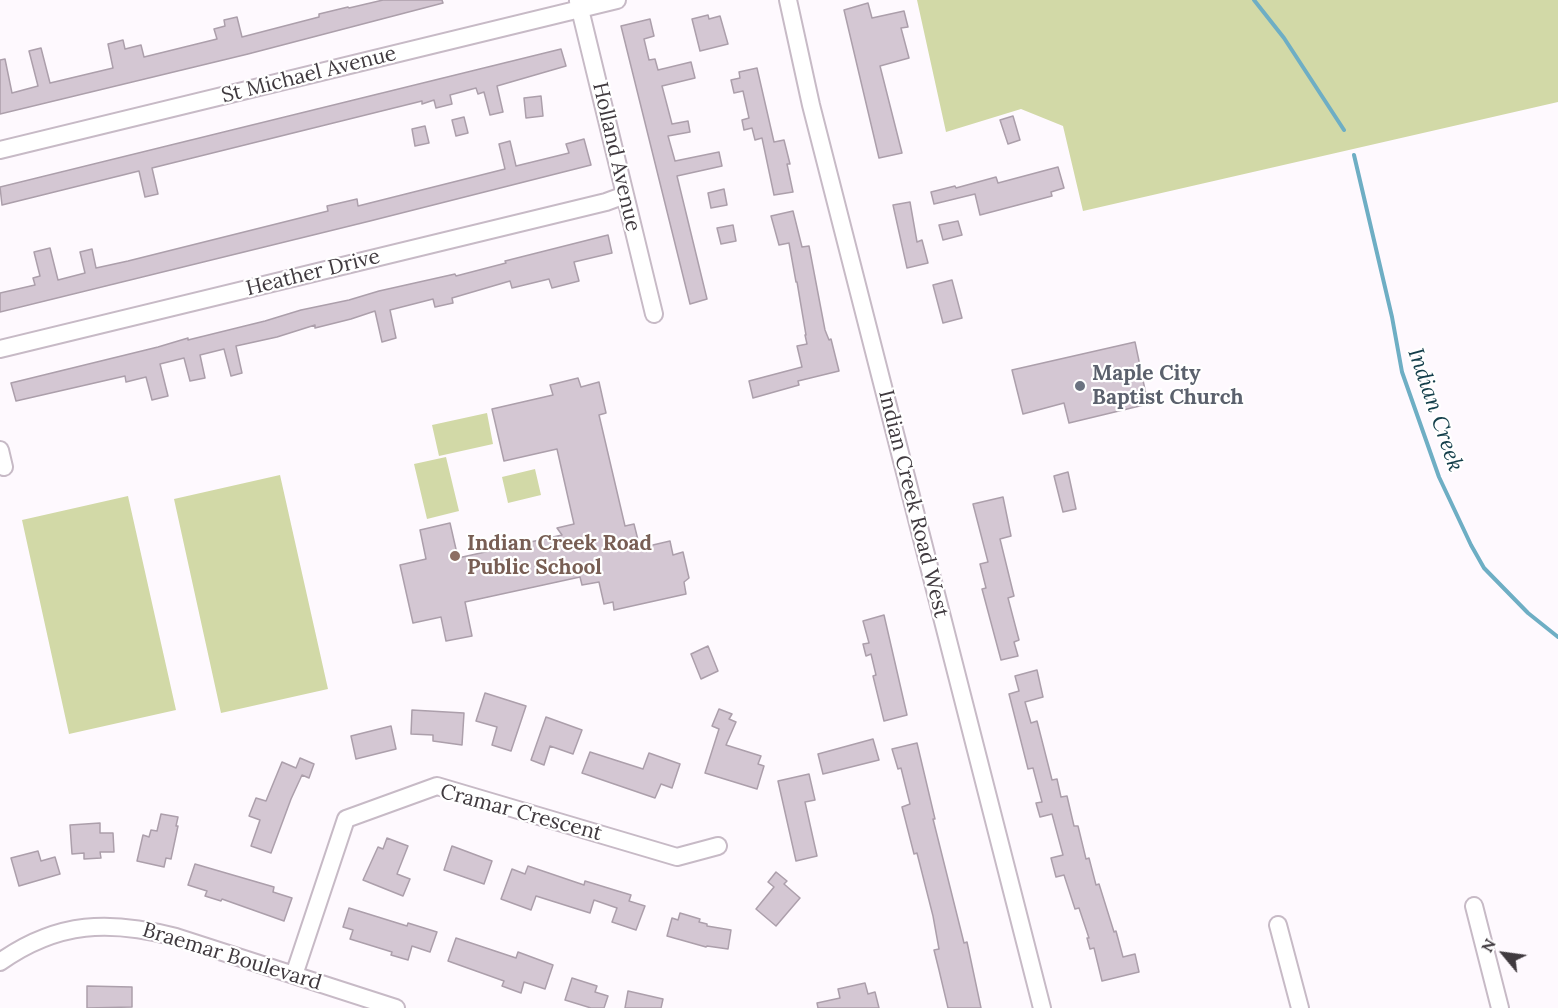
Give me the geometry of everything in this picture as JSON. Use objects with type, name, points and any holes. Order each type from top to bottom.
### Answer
[{"type":"street","name":"St Michael Avenue","points":[[0,150],[579,5],[617,0]]},
{"type":"street","name":"Indian Creek Road West","points":[[788,0],[814,116],[1042,1008]]},
{"type":"street","name":"Holland Avenue","points":[[579,5],[654,314]]},
{"type":"street","name":"Heather Drive","points":[[0,349],[625,195]]},
{"type":"street","points":[[0,450],[4,467]]},
{"type":"street","name":"Cramar Crescent","points":[[294,975],[346,819],[437,786],[677,857],[718,846]]},
{"type":"street","points":[[1474,906],[1500,1008]]},
{"type":"street","points":[[1278,925],[1300,1008]]},
{"type":"street","name":"Braemar Boulevard","points":[[0,962],[30,944],[61,932],[88,927],[114,926],[143,929],[176,937],[396,1008]]},
{"type":"green space","points":[[917,0],[1558,0],[1558,102],[1083,211],[1063,126],[1021,109],[946,132]]},
{"type":"green space","points":[[487,413],[493,444],[439,456],[432,425]]},
{"type":"green space","points":[[446,457],[459,511],[427,519],[414,464]]},
{"type":"green space","points":[[535,469],[541,495],[508,503],[502,477]]},
{"type":"green space","points":[[280,475],[328,689],[221,713],[174,499]]},
{"type":"green space","points":[[128,496],[176,710],[69,734],[22,520]]},
{"type":"building","points":[[383,0],[442,0],[443,3],[248,54],[0,114],[0,60],[5,59],[12,93],[38,86],[29,51],[41,48],[50,83],[113,68],[108,44],[123,40],[125,49],[141,45],[144,57],[217,39],[214,29],[225,26],[224,20],[237,17],[242,37],[319,17],[319,14]]},
{"type":"building","points":[[868,3],[872,18],[904,11],[908,27],[901,28],[909,58],[880,66],[902,153],[879,158],[844,10]]},
{"type":"building","points":[[708,15],[709,19],[720,16],[728,44],[700,51],[692,19]]},
{"type":"building","points":[[650,19],[654,36],[644,39],[649,60],[655,59],[658,70],[691,62],[695,78],[662,86],[672,124],[688,121],[690,132],[668,136],[675,161],[719,152],[722,166],[677,176],[707,299],[690,304],[621,26]]},
{"type":"building","points":[[561,49],[566,66],[497,86],[503,112],[490,115],[484,92],[478,94],[476,88],[450,95],[452,104],[436,108],[434,100],[422,104],[422,101],[152,168],[158,194],[145,197],[139,171],[2,205],[0,187]]},
{"type":"building","points":[[757,68],[774,142],[784,140],[790,164],[787,164],[793,192],[774,195],[762,138],[755,140],[752,128],[744,130],[742,120],[749,118],[743,91],[734,93],[731,80],[740,78],[739,72]]},
{"type":"building","points":[[541,96],[543,116],[526,118],[524,98]]},
{"type":"building","points":[[1013,116],[1020,140],[1008,144],[1000,120]]},
{"type":"building","points":[[464,117],[468,133],[456,136],[452,120]]},
{"type":"building","points":[[425,126],[429,143],[415,146],[412,129]]},
{"type":"building","points":[[584,139],[591,165],[0,312],[0,293],[35,285],[33,278],[40,276],[34,252],[50,248],[58,280],[85,273],[80,252],[92,249],[96,268],[128,261],[328,211],[327,206],[357,199],[358,206],[505,169],[499,144],[510,141],[516,166],[569,153],[566,144]]},
{"type":"building","points":[[1058,167],[1064,188],[1051,192],[1052,196],[980,215],[975,194],[934,204],[931,192],[996,177],[998,183]]},
{"type":"building","points":[[724,189],[727,205],[711,208],[708,193]]},
{"type":"building","points":[[910,202],[917,242],[922,240],[928,263],[907,268],[893,205]]},
{"type":"building","points":[[793,211],[802,247],[809,246],[825,330],[829,340],[831,339],[839,371],[798,381],[799,385],[753,398],[749,381],[802,367],[797,346],[807,344],[789,243],[779,245],[771,216]]},
{"type":"building","points":[[958,221],[962,235],[943,240],[939,225]]},
{"type":"building","points":[[733,225],[736,241],[721,244],[717,228]]},
{"type":"building","points":[[608,235],[612,253],[574,262],[579,281],[552,288],[549,279],[512,288],[510,281],[452,298],[453,303],[435,307],[433,299],[390,310],[396,338],[382,342],[375,311],[351,319],[315,328],[315,325],[277,337],[236,346],[242,373],[231,376],[224,349],[200,355],[205,378],[190,381],[184,358],[160,364],[168,396],[152,400],[146,377],[126,382],[125,376],[16,401],[11,383],[379,291],[455,274],[456,276]]},
{"type":"building","points":[[952,280],[962,318],[943,323],[933,285]]},
{"type":"building","name":"Maple City Baptist Church","points":[[1135,342],[1148,404],[1069,423],[1064,403],[1023,414],[1012,370]]},
{"type":"building","points":[[578,378],[581,387],[599,382],[606,413],[599,415],[625,526],[634,524],[640,548],[670,541],[673,555],[683,552],[689,578],[684,582],[686,594],[614,610],[613,602],[604,604],[599,582],[582,585],[580,577],[465,602],[472,636],[446,641],[441,617],[413,623],[400,565],[426,559],[420,530],[450,523],[458,558],[562,535],[557,528],[574,524],[557,449],[504,461],[492,409],[553,395],[550,385]]},
{"type":"building","points":[[1068,472],[1076,509],[1063,512],[1054,476]]},
{"type":"building","points":[[1003,497],[1011,536],[1000,539],[1014,596],[1008,598],[1019,640],[1014,642],[1018,656],[1001,660],[982,589],[986,588],[980,564],[988,562],[973,504]]},
{"type":"building","points":[[884,615],[907,715],[884,721],[873,676],[876,675],[871,654],[866,656],[863,644],[869,643],[863,621]]},
{"type":"building","points":[[708,646],[718,671],[701,679],[691,654]]},
{"type":"building","points":[[1037,670],[1043,697],[1025,702],[1031,723],[1037,721],[1052,780],[1057,779],[1061,797],[1067,796],[1074,826],[1078,826],[1086,859],[1089,858],[1096,885],[1099,884],[1123,957],[1135,954],[1139,972],[1102,981],[1094,948],[1090,949],[1087,938],[1089,938],[1079,908],[1075,909],[1064,875],[1056,877],[1051,858],[1063,855],[1052,814],[1040,817],[1036,803],[1042,802],[1033,768],[1028,769],[1009,694],[1019,691],[1015,676]]},
{"type":"building","points":[[485,693],[526,706],[511,751],[492,745],[497,727],[476,721]]},
{"type":"building","points":[[719,709],[732,714],[729,719],[736,722],[726,745],[761,756],[758,764],[764,766],[757,789],[705,773],[719,729],[712,726]]},
{"type":"building","points":[[412,710],[464,713],[462,745],[433,741],[433,735],[411,734]]},
{"type":"building","points":[[546,717],[582,730],[573,754],[550,746],[544,765],[531,760]]},
{"type":"building","points":[[391,726],[396,749],[356,759],[351,736]]},
{"type":"building","points":[[873,739],[879,760],[823,774],[818,754]]},
{"type":"building","points":[[917,743],[935,819],[933,819],[964,943],[967,942],[981,1008],[948,1008],[934,950],[939,949],[933,916],[917,853],[914,854],[902,807],[910,804],[901,768],[898,769],[892,749]]},
{"type":"building","points":[[590,752],[643,769],[649,753],[680,764],[672,788],[661,784],[655,798],[582,773]]},
{"type":"building","points":[[300,758],[314,764],[309,778],[302,775],[271,853],[251,846],[260,820],[249,816],[256,798],[266,801],[282,762],[296,768]]},
{"type":"building","points":[[809,774],[815,800],[805,802],[817,856],[796,861],[778,781]]},
{"type":"building","points":[[161,814],[178,817],[171,859],[166,858],[164,867],[137,861],[143,835],[149,837],[151,830],[157,831]]},
{"type":"building","points":[[100,823],[100,833],[113,833],[114,852],[100,852],[101,858],[84,859],[84,853],[72,854],[70,825]]},
{"type":"building","points":[[387,838],[408,846],[397,874],[410,879],[403,896],[363,880],[378,847],[383,849]]},
{"type":"building","points":[[452,846],[492,861],[484,884],[444,870]]},
{"type":"building","points":[[38,851],[41,861],[55,857],[60,874],[19,886],[11,858]]},
{"type":"building","points":[[195,864],[274,887],[273,892],[292,898],[284,921],[222,899],[221,901],[205,896],[207,891],[188,885]]},
{"type":"building","points":[[528,866],[584,885],[585,881],[631,895],[629,901],[645,906],[636,930],[612,922],[617,908],[594,900],[590,913],[536,896],[531,910],[501,899],[512,869],[525,874]]},
{"type":"building","points":[[776,872],[787,881],[784,884],[800,898],[776,926],[756,909],[774,887],[768,882]]},
{"type":"building","points":[[349,908],[407,926],[408,923],[437,932],[430,952],[412,946],[408,960],[391,955],[392,952],[350,939],[353,930],[343,927]]},
{"type":"building","points":[[680,913],[700,919],[699,922],[707,926],[731,930],[728,949],[706,947],[667,936],[672,918],[678,920]]},
{"type":"building","points":[[456,938],[516,958],[518,952],[553,965],[545,989],[524,982],[521,993],[502,986],[504,981],[448,961]]},
{"type":"building","points":[[572,978],[597,986],[595,992],[608,996],[604,1008],[591,1008],[565,1000]]},
{"type":"building","points":[[865,983],[868,994],[875,992],[879,1008],[818,1008],[817,1003],[840,998],[838,989]]},
{"type":"building","points":[[87,986],[132,987],[132,1007],[87,1008]]},
{"type":"building","points":[[628,991],[663,999],[661,1008],[625,1008]]},
{"type":"waterway","name":"Indian Creek","points":[[1254,0],[1284,38],[1344,130]]},
{"type":"waterway","name":"Indian Creek","points":[[1354,155],[1392,317],[1402,372],[1439,477],[1484,568],[1528,613],[1558,637]]},
{"type":"place","name":"Maple City Baptist Church","points":[[1080,386]]},
{"type":"place","name":"Indian Creek Road Public School","points":[[455,556]]}]
